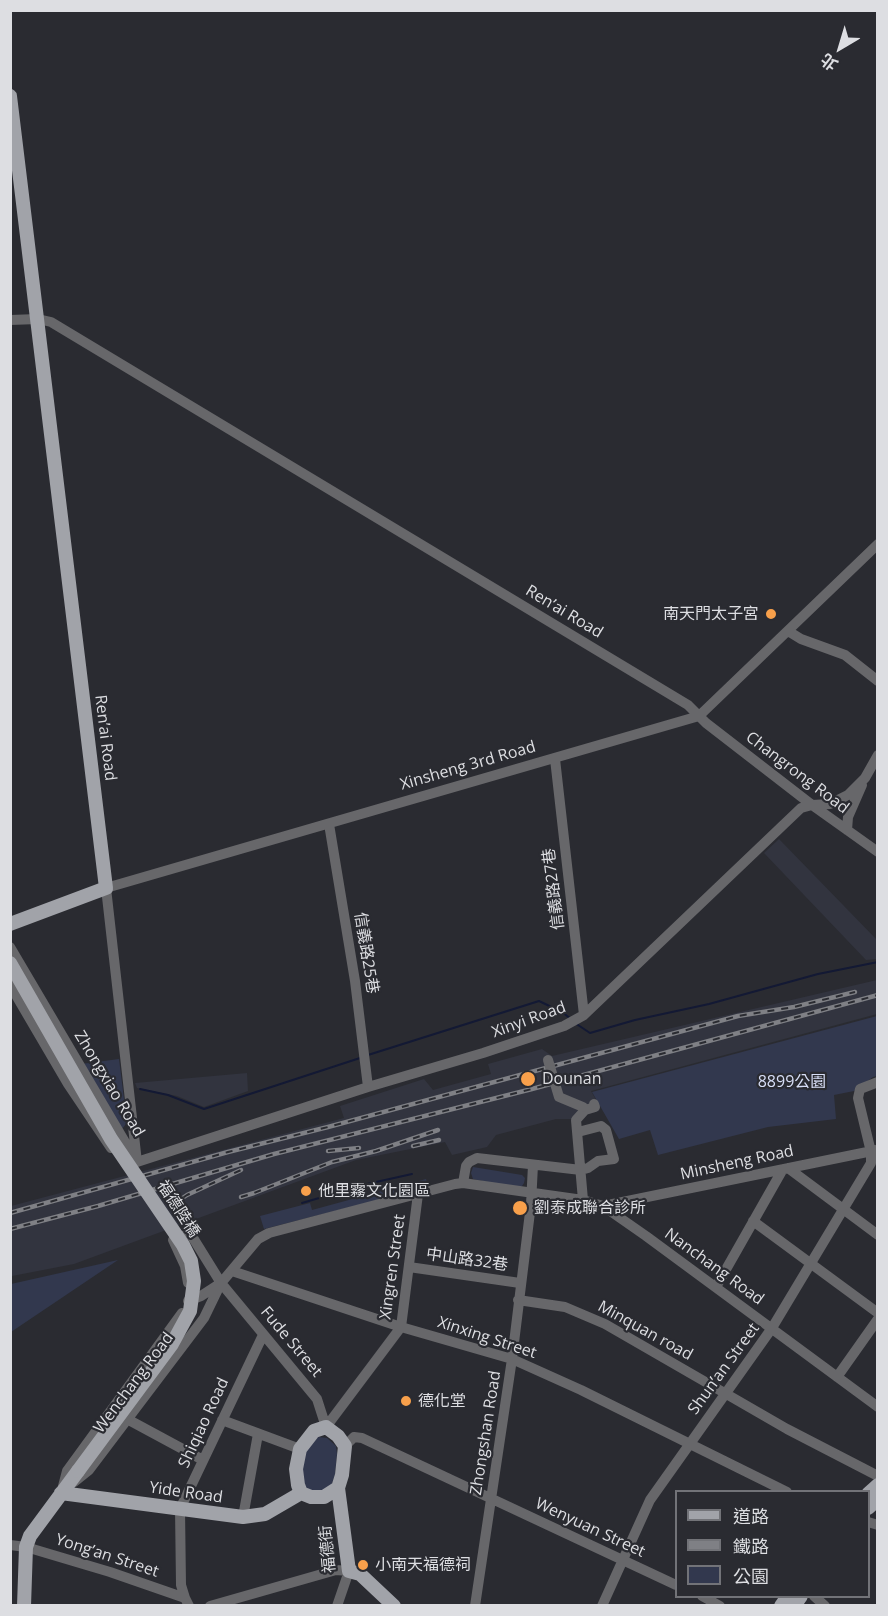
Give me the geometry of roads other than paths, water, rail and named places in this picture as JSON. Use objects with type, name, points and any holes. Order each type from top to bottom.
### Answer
[{"type":"main road","name":"Ren’ai Road","points":[[10,96],[106,888]]},
{"type":"main road","name":"Xinsheng 3rd Road","points":[[10,924],[106,888]]},
{"type":"main road","name":"福德陸橋","points":[[10,963],[111,1139],[183,1245],[191,1261],[194,1281],[190,1311],[172,1344],[78,1471]]},
{"type":"main road","name":"Fude Street","points":[[326,1427],[345,1446]]},
{"type":"main road","points":[[326,1427],[314,1431],[300,1449],[296,1469],[301,1493],[311,1497],[324,1497],[338,1488],[342,1475],[345,1446]]},
{"type":"main road","name":"Wenchang Road","points":[[24,1605],[26,1547],[30,1536],[78,1471]]},
{"type":"main road","name":"福德街","points":[[338,1488],[349,1571]]},
{"type":"main road","name":"Yide Road","points":[[61,1492],[243,1517],[266,1514],[301,1493]]},
{"type":"main road","points":[[349,1571],[360,1574],[394,1605]]},
{"type":"street","points":[[10,320],[38,319]]},
{"type":"street","name":"Ren’ai Road","points":[[38,319],[51,322],[687,705],[699,716]]},
{"type":"street","name":"Xinsheng 3rd Road","points":[[106,888],[699,716],[878,544]]},
{"type":"street","points":[[788,631],[801,639],[845,655],[878,681]]},
{"type":"street","name":"Changrong Road","points":[[699,716],[812,805],[878,852]]},
{"type":"street","name":"Xinyi Road","points":[[137,1162],[564,1026],[584,1015],[801,808],[830,804],[848,795],[865,778],[878,755]]},
{"type":"street","name":"信義路27巷","points":[[555,759],[584,1015]]},
{"type":"street","points":[[848,830],[848,817],[865,778]]},
{"type":"street","name":"信義路25巷","points":[[329,824],[355,981],[368,1087]]},
{"type":"street","name":"Ren’ai Road","points":[[106,888],[137,1162]]},
{"type":"street","name":"Zhongxiao Road","points":[[10,948],[137,1162],[126,1169],[101,1135],[10,985]]},
{"type":"street","points":[[548,1060],[559,1097],[582,1107]]},
{"type":"street","points":[[874,1151],[858,1098],[860,1089],[878,1082]]},
{"type":"street","points":[[583,1200],[576,1120],[585,1110],[595,1107],[594,1104]]},
{"type":"street","points":[[463,1183],[466,1166],[477,1158],[580,1170],[598,1161],[614,1159],[606,1130],[601,1125],[578,1132]]},
{"type":"street","name":"Minsheng Road","points":[[603,1206],[874,1151]]},
{"type":"street","name":"Shun’an Street","points":[[602,1605],[650,1500],[772,1328],[871,1163],[874,1151]]},
{"type":"street","name":"Zhongshan Road","points":[[475,1605],[512,1359],[533,1165]]},
{"type":"street","points":[[716,1287],[785,1168],[878,1235]]},
{"type":"street","name":"Nanchang Road","points":[[221,1283],[258,1239],[269,1233],[463,1183],[583,1200],[603,1206],[878,1407]]},
{"type":"street","name":"Xingren Street","points":[[326,1427],[401,1327],[418,1194]]},
{"type":"street","points":[[753,1221],[878,1313]]},
{"type":"street","name":"Fude Street","points":[[186,1304],[188,1282],[185,1266],[173,1240],[190,1233],[221,1283],[317,1399],[326,1427]]},
{"type":"street","name":"中山路32巷","points":[[409,1267],[520,1283]]},
{"type":"street","name":"Xinxing Street","points":[[232,1271],[401,1327],[512,1359],[581,1390],[785,1490]]},
{"type":"street","points":[[186,1304],[221,1283]]},
{"type":"street","name":"Wenchang Road","points":[[61,1492],[89,1470],[201,1321],[221,1283]]},
{"type":"street","name":"Minquan road","points":[[518,1299],[565,1307],[606,1324],[787,1429],[878,1476]]},
{"type":"street","points":[[186,1304],[198,1310],[201,1321]]},
{"type":"street","name":"Wenchang Road","points":[[61,1492],[67,1471],[186,1304]]},
{"type":"street","points":[[837,1377],[878,1319]]},
{"type":"street","name":"Shiqiao Road","points":[[187,1602],[181,1585],[180,1509],[263,1335]]},
{"type":"street","points":[[127,1419],[203,1460]]},
{"type":"street","points":[[222,1420],[300,1449]]},
{"type":"street","points":[[243,1517],[258,1434]]},
{"type":"street","name":"Wenyuan Street","points":[[345,1446],[354,1437],[362,1438],[675,1585]]},
{"type":"street","name":"Yong’an Street","points":[[10,1545],[26,1547],[110,1572],[187,1602]]},
{"type":"street","points":[[210,1605],[336,1570],[349,1571]]},
{"type":"street","name":"福德街","points":[[337,1605],[349,1571]]},
{"type":"street","points":[[706,1598],[720,1605]]},
{"type":"waterway","points":[[575,1023],[590,1033],[818,974],[878,962]]},
{"type":"waterway","points":[[368,1055],[539,1001],[571,1019]]},
{"type":"waterway","points":[[140,1089],[168,1095],[204,1109],[360,1058]]},
{"type":"waterway","points":[[302,1203],[367,1184],[412,1174]]},
{"type":"railway","points":[[10,1213],[228,1152],[738,1016],[794,1007],[855,992]]},
{"type":"railway","points":[[10,1229],[98,1206],[274,1154],[532,1089],[878,995]]},
{"type":"railway","points":[[241,1197],[332,1162],[376,1151],[438,1130]]},
{"type":"railway","points":[[413,1146],[439,1140]]},
{"type":"railway","points":[[328,1151],[359,1148]]},
{"type":"railway","points":[[172,1205],[187,1195],[241,1170]]},
{"type":"place","name":"南天門太子宮","points":[[771,614]]},
{"type":"place","name":"Dounan","points":[[528,1079]]},
{"type":"place","name":"他里霧文化園區","points":[[306,1191]]},
{"type":"place","name":"劉泰成聯合診所","points":[[520,1208]]},
{"type":"place","name":"德化堂","points":[[406,1401]]},
{"type":"place","name":"小南天福德祠","points":[[363,1565]]},
{"type":"park label","name":"8899公園","points":[[792,1082]]}]
